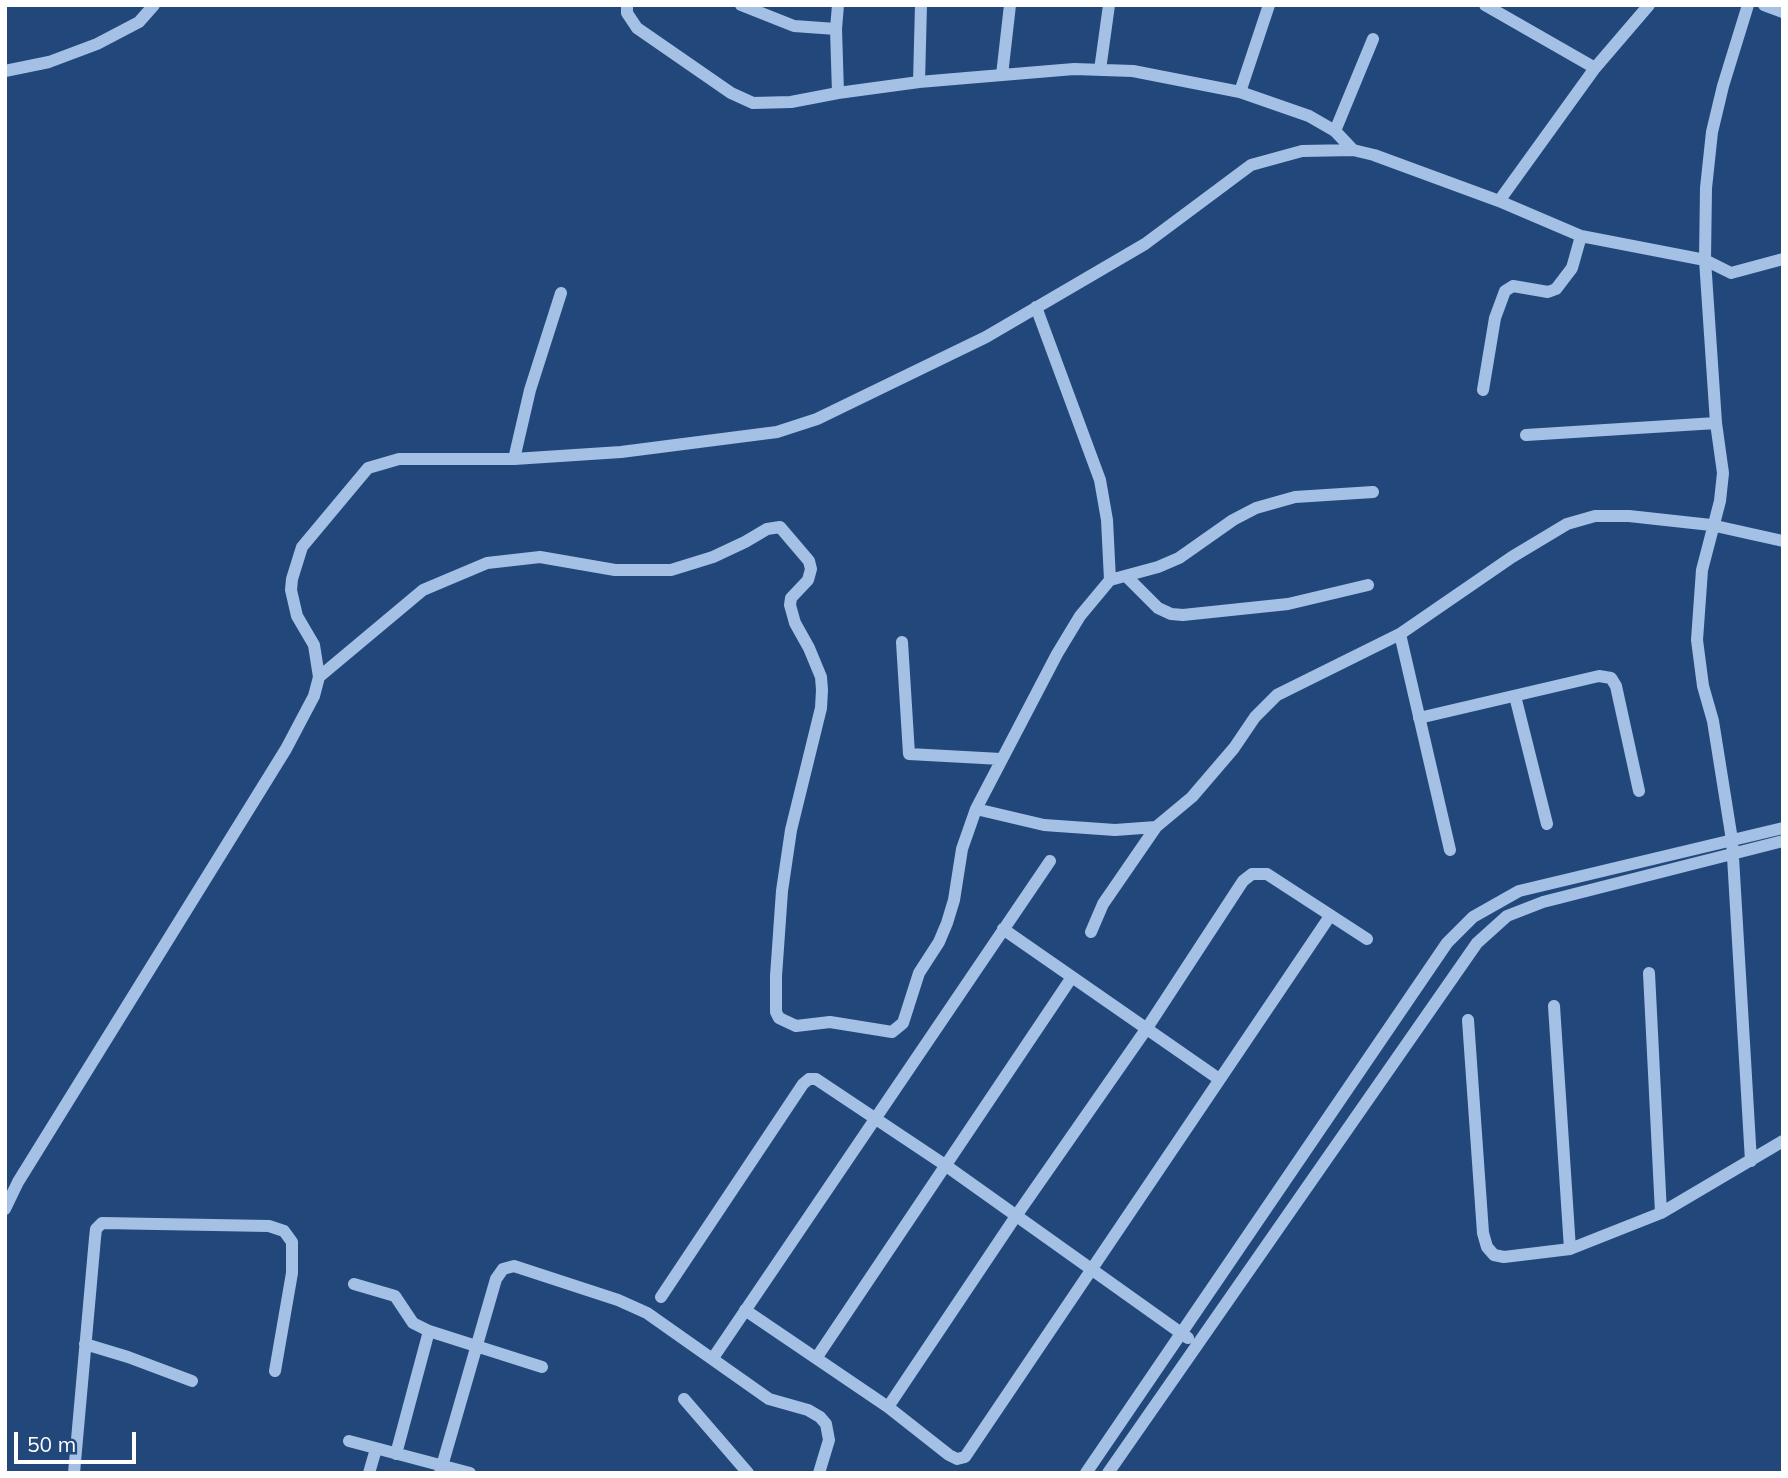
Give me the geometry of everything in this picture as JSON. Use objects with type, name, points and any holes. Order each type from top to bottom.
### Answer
[{"type":"street","points":[[5,71],[49,62],[97,44],[139,22],[154,5]]},
{"type":"street","points":[[627,5],[627,13],[637,28],[731,93],[753,103],[791,102],[919,82],[1002,75],[1074,69],[1133,71],[1240,92],[1309,116],[1335,131],[1353,150]]},
{"type":"street","points":[[741,5],[794,26],[836,29]]},
{"type":"street","points":[[838,5],[838,93]]},
{"type":"street","points":[[919,82],[922,5]]},
{"type":"street","points":[[1002,75],[1010,5]]},
{"type":"street","points":[[1100,69],[1109,5]]},
{"type":"street","points":[[1240,92],[1269,5]]},
{"type":"street","points":[[1485,5],[1595,68]]},
{"type":"street","points":[[1499,201],[1595,68],[1648,5]]},
{"type":"street","points":[[1748,5],[1712,132],[1706,188],[1705,260],[1716,423],[1723,473],[1720,500],[1702,570],[1697,640],[1703,686],[1713,721],[1732,847],[1751,1161]]},
{"type":"street","points":[[1764,5],[1783,12]]},
{"type":"street","points":[[1335,131],[1373,39]]},
{"type":"street","points":[[5,1209],[18,1182],[286,748],[314,696],[319,677],[314,645],[297,616],[291,590],[292,579],[302,547],[368,468],[399,459],[514,459],[621,452],[777,432],[817,419],[986,337],[1144,244],[1251,165],[1302,151],[1353,150],[1374,155],[1499,201],[1581,236],[1705,260],[1731,273],[1783,259]]},
{"type":"street","points":[[1483,390],[1495,318],[1505,291],[1513,286],[1548,292],[1556,289],[1572,268],[1581,236]]},
{"type":"street","points":[[514,459],[530,390],[561,293]]},
{"type":"street","points":[[1037,307],[1100,480],[1107,520],[1110,580]]},
{"type":"street","points":[[1525,435],[1716,423]]},
{"type":"street","points":[[319,677],[423,590],[487,563],[540,557],[615,570],[671,570],[713,557],[773,526],[783,529],[809,561],[811,569],[808,580],[791,598],[790,605],[795,623],[821,677],[822,690],[821,708],[791,830],[781,903],[776,1012],[787,1024],[796,1026],[830,1022],[892,1032],[900,1028],[919,973],[939,942],[947,923],[954,900],[962,849],[976,809],[1080,616],[1110,580],[1127,577],[1179,558],[1233,520],[1256,508],[1295,497],[1373,492]]},
{"type":"street","points":[[1091,932],[1103,904],[1156,827],[1192,797],[1234,748],[1255,718],[1277,695],[1400,634],[1512,557],[1567,524],[1595,516],[1629,516],[1712,525],[1783,541]]},
{"type":"street","points":[[1127,577],[1158,608],[1171,614],[1183,615],[1287,604],[1368,585]]},
{"type":"street","points":[[1400,634],[1450,850]]},
{"type":"street","points":[[902,642],[909,754],[1001,759]]},
{"type":"street","points":[[1419,718],[1599,676],[1611,678],[1616,686],[1639,791]]},
{"type":"street","points":[[1515,696],[1547,824]]},
{"type":"street","points":[[976,809],[1057,827],[1115,830],[1156,827]]},
{"type":"street","points":[[1108,1473],[1477,943],[1507,916],[1543,902],[1732,847],[1783,828]]},
{"type":"street","points":[[1086,1473],[1447,943],[1473,917],[1519,891],[1732,847],[1783,841]]},
{"type":"street","points":[[713,1358],[1051,860]]},
{"type":"street","points":[[888,1407],[1147,1028],[1243,881],[1252,874],[1267,874],[1367,939]]},
{"type":"street","points":[[745,1310],[888,1407],[949,1455],[957,1459],[965,1457],[1330,916]]},
{"type":"street","points":[[1003,929],[1219,1079]]},
{"type":"street","points":[[1649,973],[1661,1213]]},
{"type":"street","points":[[817,1357],[1072,977]]},
{"type":"street","points":[[1554,1006],[1570,1249]]},
{"type":"street","points":[[1468,1020],[1483,1233],[1487,1247],[1494,1255],[1504,1257],[1570,1249],[1661,1213],[1783,1140]]},
{"type":"street","points":[[661,1297],[803,1084],[809,1079],[816,1079],[946,1166],[1196,1344]]},
{"type":"street","points":[[74,1473],[96,1229],[102,1223],[269,1226],[284,1231],[292,1242],[292,1273],[275,1371]]},
{"type":"street","points":[[441,1469],[498,1274],[503,1269],[514,1266],[647,1312],[769,1399],[808,1410],[820,1417],[826,1424],[829,1440],[819,1473]]},
{"type":"street","points":[[354,1284],[395,1296],[413,1323],[429,1331],[542,1367]]},
{"type":"street","points":[[396,1454],[429,1331]]},
{"type":"street","points":[[85,1345],[128,1357],[192,1381]]},
{"type":"street","points":[[684,1399],[748,1473]]},
{"type":"street","points":[[349,1441],[441,1469],[470,1473]]},
{"type":"street","points":[[369,1473],[376,1448]]}]
